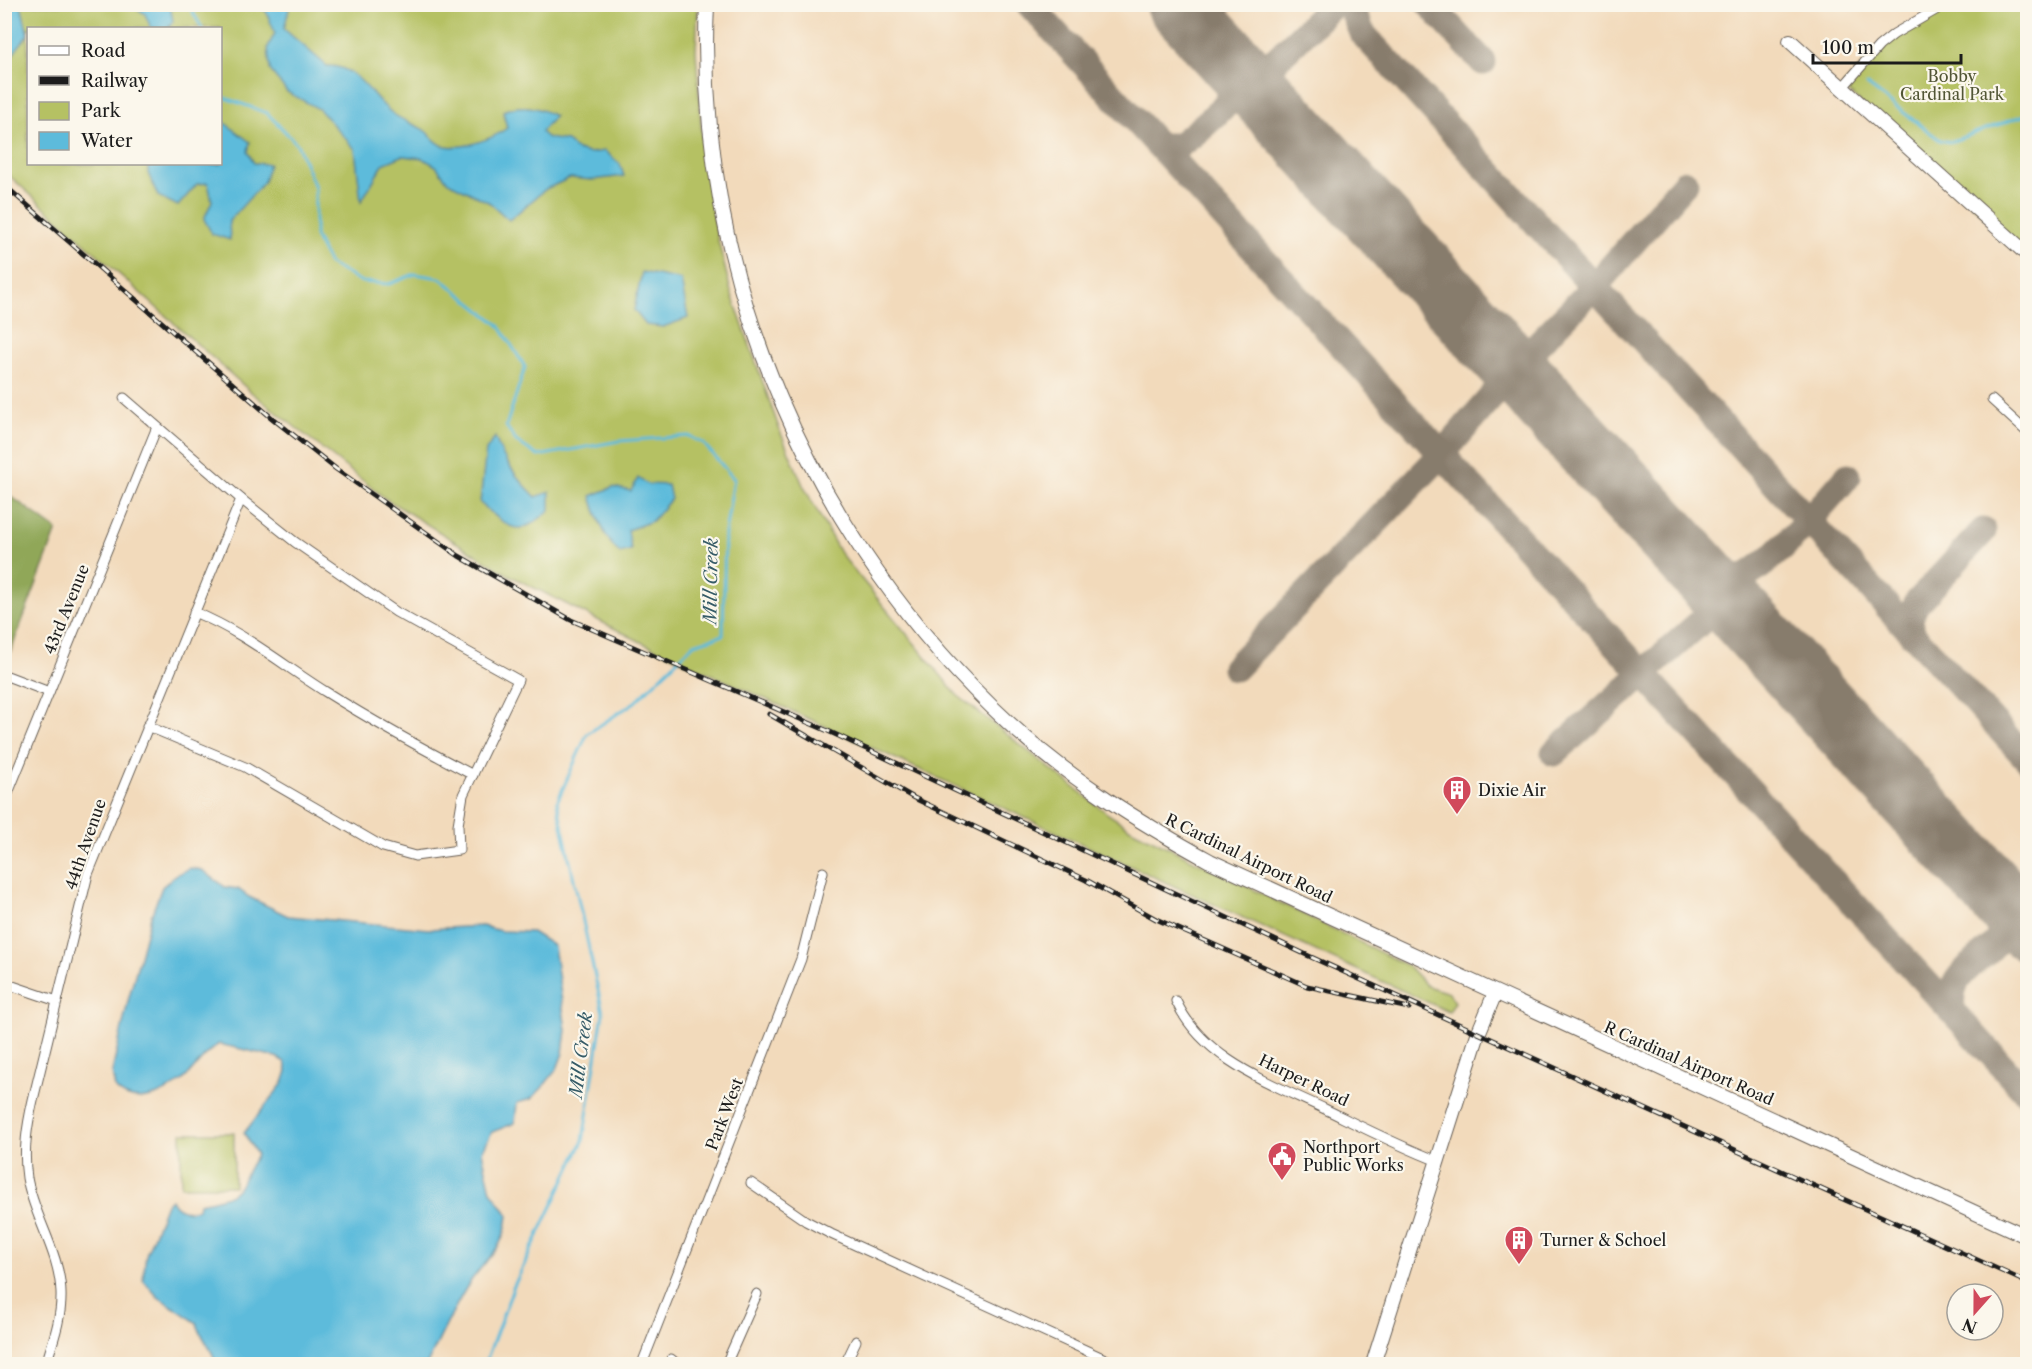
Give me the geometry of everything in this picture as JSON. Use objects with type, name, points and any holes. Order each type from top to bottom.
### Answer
[{"type":"main road","name":"R Cardinal Airport Road","points":[[707,4],[707,83],[712,145],[734,264],[751,322],[795,435],[823,488],[889,590],[927,637],[1011,725],[1106,799],[1210,861],[2028,1237]]},
{"type":"main road","points":[[1790,41],[2028,255]]},
{"type":"main road","points":[[1373,1365],[1478,1034],[1495,993]]},
{"type":"street","points":[[1843,87],[1879,46],[1894,34],[1946,4]]},
{"type":"street","points":[[124,398],[241,499],[295,542],[396,612],[518,680],[473,774],[459,809],[459,850],[431,855],[400,854],[354,832],[245,767],[147,726]]},
{"type":"street","points":[[1992,400],[2026,428]]},
{"type":"street","name":"43rd Avenue","points":[[4,803],[157,427]]},
{"type":"street","name":"44th Avenue","points":[[46,1365],[60,1315],[61,1290],[57,1267],[27,1178],[26,1143],[31,1108],[88,874],[241,499]]},
{"type":"street","points":[[194,612],[229,626],[334,697],[416,745],[473,774]]},
{"type":"street","points":[[7,676],[50,692]]},
{"type":"street","name":"Park West","points":[[642,1365],[801,959],[823,872]]},
{"type":"street","points":[[4,983],[57,1001]]},
{"type":"street","name":"Harper Road","points":[[1176,1001],[1188,1023],[1204,1041],[1244,1070],[1406,1148],[1438,1161]]},
{"type":"street","points":[[751,1183],[806,1221],[831,1234],[1116,1365]]},
{"type":"street","points":[[726,1365],[757,1294]]},
{"type":"street","points":[[845,1365],[856,1341]]},
{"type":"green space","points":[[5,5],[698,5],[696,51],[703,153],[717,236],[731,292],[780,431],[803,485],[840,553],[957,695],[1108,814],[1131,829],[1408,966],[1427,986],[1449,993],[1455,1002],[1449,1012],[641,642],[507,574],[386,499],[252,393],[5,172]]},
{"type":"green space","name":"Bobby Cardinal Park","points":[[1946,5],[2027,5],[2027,255],[1843,87],[1879,46]]},
{"type":"green space","points":[[5,492],[57,530],[5,666]]},
{"type":"green space","points":[[181,1133],[234,1133],[234,1186],[181,1186]]},
{"type":"water","points":[[5,4],[23,5],[21,5],[27,35],[5,65]]},
{"type":"water","points":[[132,5],[170,5],[173,21],[169,27],[151,27],[145,14]]},
{"type":"water","points":[[256,5],[290,5],[284,29],[327,66],[338,67],[355,76],[392,113],[424,130],[442,145],[466,145],[493,136],[507,128],[503,111],[516,107],[530,107],[555,116],[541,132],[548,138],[567,141],[577,150],[589,153],[605,151],[620,164],[624,176],[592,180],[570,178],[546,189],[509,220],[490,203],[448,182],[436,166],[422,158],[402,156],[383,164],[361,202],[355,149],[319,109],[287,92],[270,70],[268,47],[275,33],[266,11]]},
{"type":"water","points":[[222,121],[250,142],[248,152],[254,163],[269,164],[264,182],[229,221],[230,240],[212,234],[204,219],[212,201],[208,183],[197,184],[178,206],[158,196],[148,173],[148,165],[222,165]]},
{"type":"water","points":[[642,272],[681,280],[688,318],[663,327],[646,325],[634,310]]},
{"type":"water","points":[[495,437],[512,469],[536,497],[550,492],[550,510],[539,519],[521,528],[507,525],[480,503],[486,450]]},
{"type":"water","points":[[638,478],[647,484],[668,485],[671,499],[652,521],[628,530],[631,550],[620,553],[606,535],[591,496],[613,487],[631,491]]},
{"type":"water","points":[[190,868],[202,870],[225,887],[238,889],[249,897],[288,916],[429,929],[482,926],[501,931],[532,932],[554,946],[566,1030],[563,1053],[557,1069],[542,1088],[531,1099],[517,1103],[515,1123],[492,1132],[482,1152],[491,1191],[508,1215],[506,1227],[499,1245],[464,1292],[427,1364],[216,1364],[197,1323],[158,1297],[143,1280],[146,1255],[166,1204],[171,1199],[179,1208],[194,1210],[198,1209],[199,1203],[226,1196],[238,1188],[257,1155],[244,1133],[283,1083],[287,1071],[285,1062],[276,1057],[219,1044],[209,1051],[183,1080],[158,1095],[140,1099],[131,1098],[115,1088],[112,1072],[150,919],[162,887],[176,875]]},
{"type":"waterway","name":"Mill Creek","points":[[188,4],[201,27]]},
{"type":"waterway","points":[[1867,85],[1940,140],[1950,142],[2028,114]]},
{"type":"waterway","name":"Mill Creek","points":[[222,97],[267,113],[297,144],[315,187],[315,236],[329,264],[362,282],[389,284],[415,274],[440,278],[499,325],[525,367],[506,426],[516,441],[538,456],[619,441],[689,436],[703,443],[734,479],[725,533],[723,635],[694,644],[635,702],[587,734],[557,802],[603,1013],[583,1141],[513,1288],[485,1364]]},
{"type":"taxiway","points":[[1029,4],[2028,1094]]},
{"type":"taxiway","points":[[1232,62],[1255,67],[1277,59],[1334,4]]},
{"type":"taxiway","points":[[1350,4],[1362,33],[2028,760]]},
{"type":"taxiway","points":[[1429,4],[1483,62]]},
{"type":"taxiway","points":[[1158,146],[1178,146],[1221,109],[1237,84],[1237,75],[1232,62]]},
{"type":"taxiway","points":[[1225,105],[1238,99],[1249,98],[1261,100],[1274,107]]},
{"type":"taxiway","points":[[1539,397],[1528,371],[1536,346],[1594,287],[1685,183]]},
{"type":"taxiway","points":[[1235,668],[1441,455],[1494,394],[1501,376],[1499,360],[1494,347]]},
{"type":"taxiway","points":[[1703,574],[1726,584],[1741,579],[1774,555],[1791,539],[1848,476]]},
{"type":"taxiway","points":[[1912,634],[1910,618],[1916,604],[1983,531]]},
{"type":"taxiway","points":[[1554,753],[1704,619],[1713,614],[1744,619]]},
{"type":"taxiway","points":[[1953,1012],[1952,994],[1958,979],[2001,934],[2005,919],[2000,899]]},
{"type":"taxiway","points":[[1998,941],[2009,937],[2028,938]]},
{"type":"runway","points":[[1179,4],[2028,928]]},
{"type":"railway","points":[[4,185],[272,418],[336,469],[459,556],[571,620],[828,731],[1311,957],[2028,1283]]},
{"type":"railway","points":[[769,714],[914,798],[1086,880],[1156,919],[1307,986],[1409,1008]]},
{"type":"place","name":"Dixie Air","points":[[1457,816]]},
{"type":"place","name":"Northport Public Works","points":[[1282,1182]]},
{"type":"place","name":"Turner & Schoel","points":[[1519,1266]]}]
